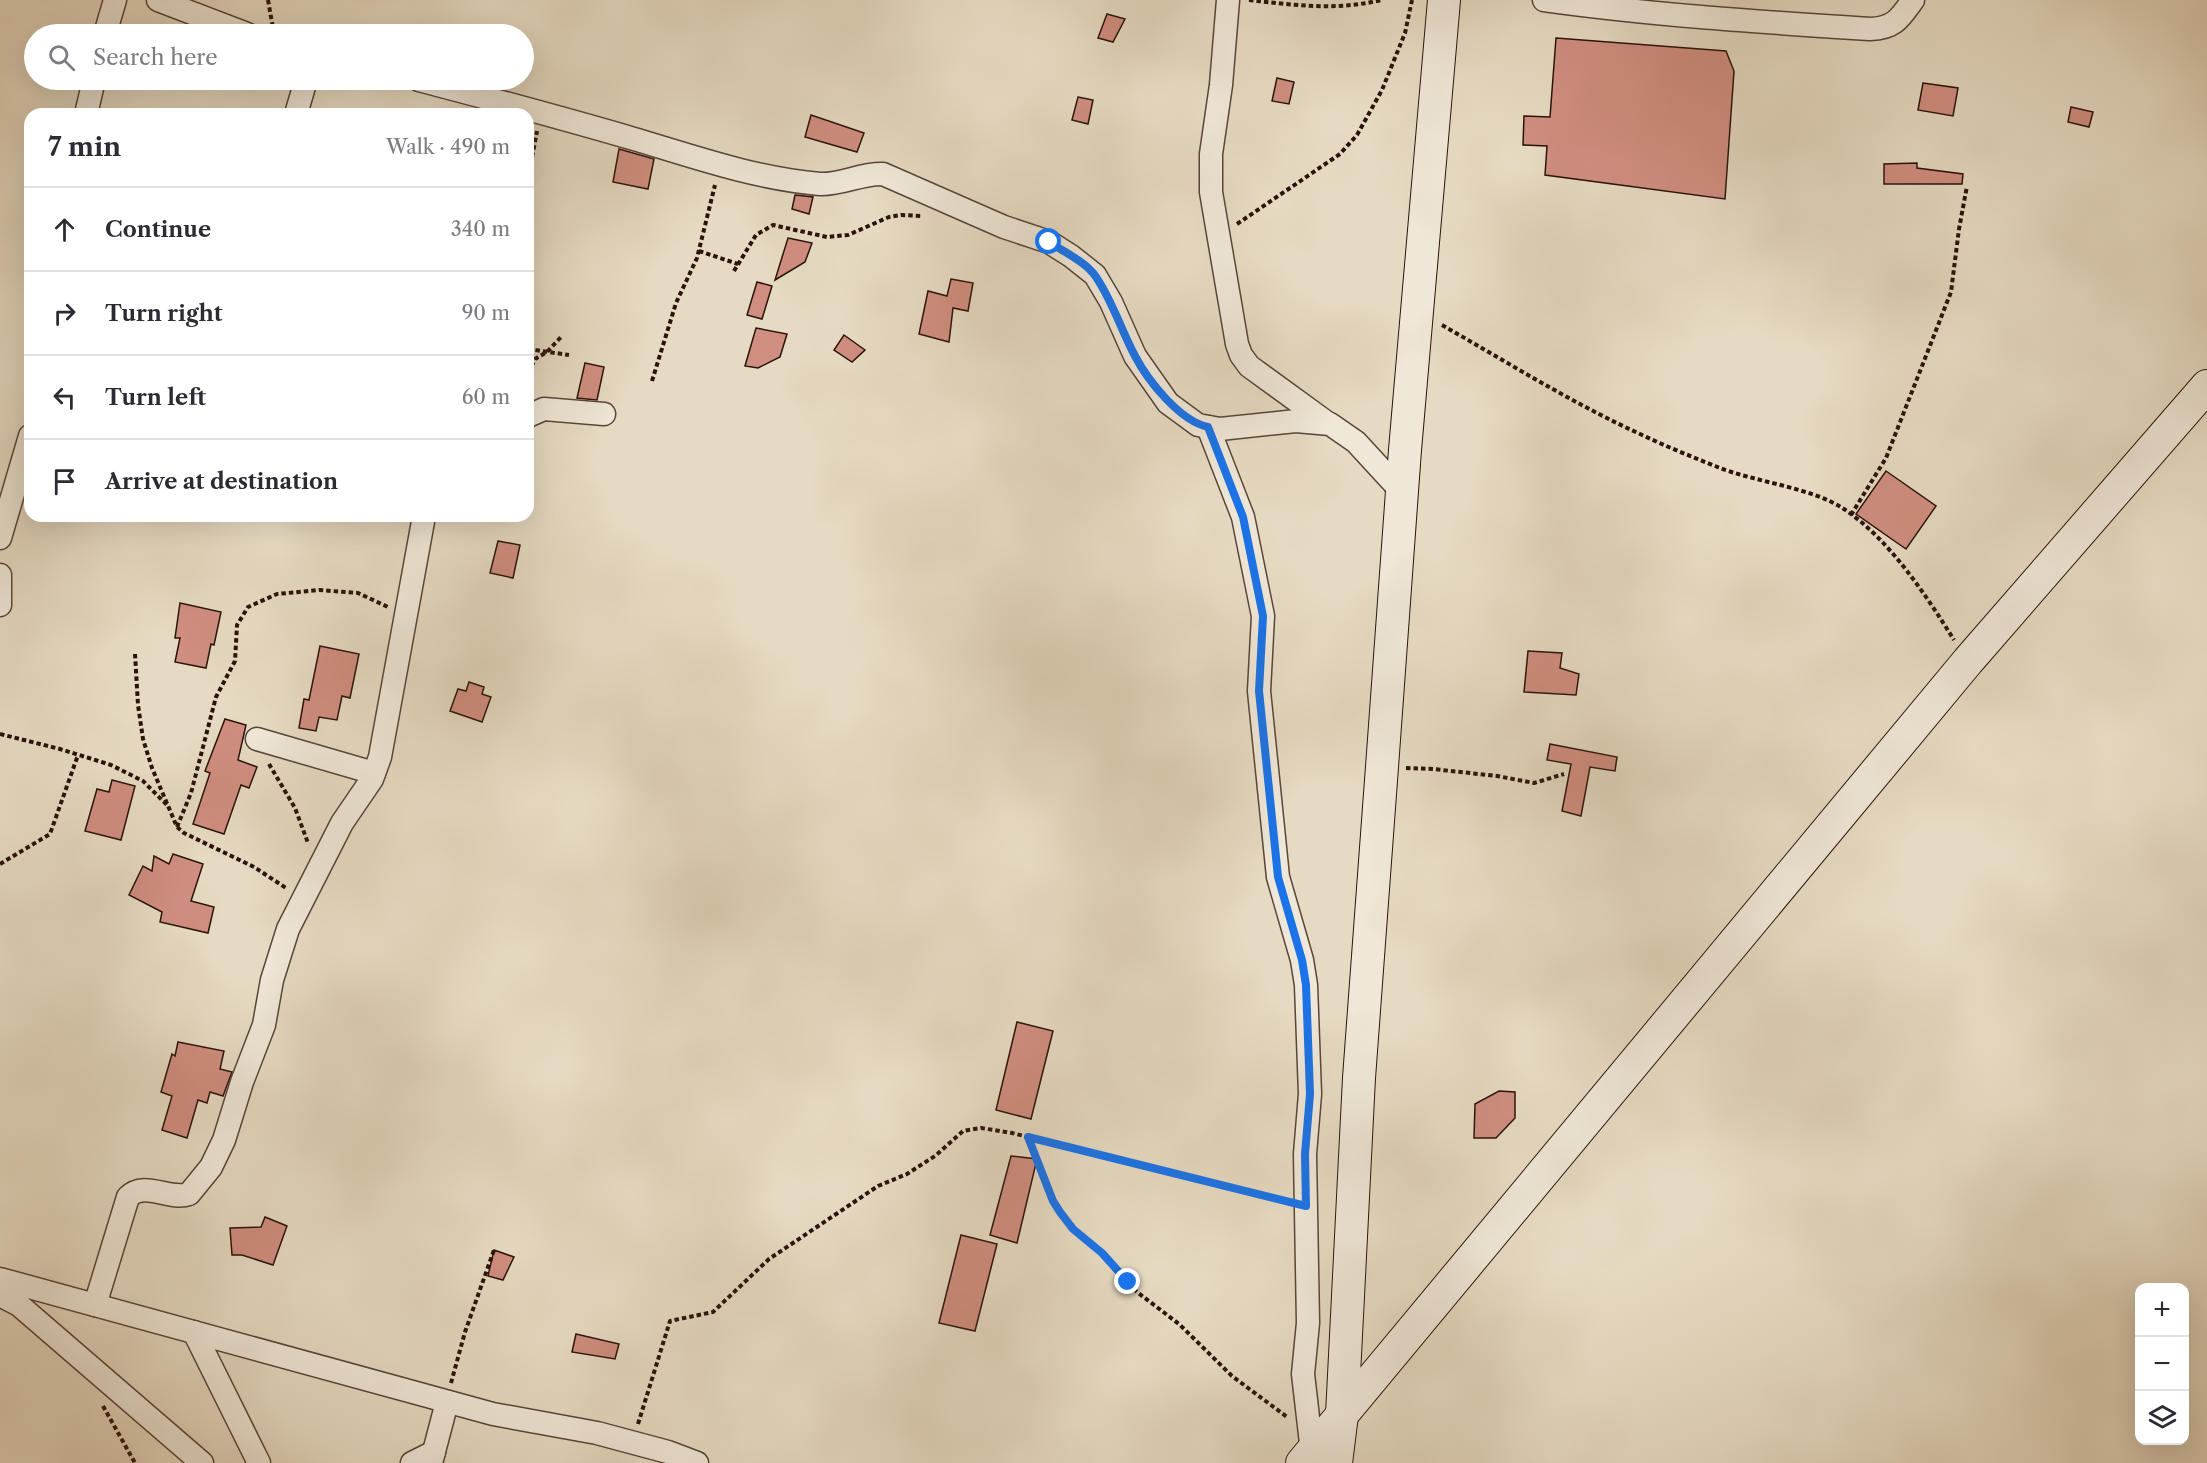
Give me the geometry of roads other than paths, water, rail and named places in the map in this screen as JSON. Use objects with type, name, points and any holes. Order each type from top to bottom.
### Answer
[{"type":"street","points":[[108,24],[115,0]]},
{"type":"street","points":[[158,0],[222,24]]},
{"type":"street","points":[[1228,0],[1221,85],[1210,153],[1210,192],[1237,344],[1249,366],[1356,442],[1402,492]]},
{"type":"street","points":[[1342,1415],[1359,1078],[1402,492],[1444,0]]},
{"type":"street","points":[[1544,0],[1602,8],[1870,29],[1886,27],[1897,22],[1913,0]]},
{"type":"street","points":[[87,108],[92,90]]},
{"type":"street","points":[[298,108],[303,90]]},
{"type":"street","points":[[456,90],[522,108]]},
{"type":"street","points":[[534,111],[764,175],[821,184],[848,181],[865,175],[883,174],[1004,227],[1049,242],[1095,275],[1116,313],[1135,356],[1168,403],[1198,425],[1220,429],[1296,421],[1330,424]]},
{"type":"street","points":[[1315,1452],[1342,1415],[1968,661],[2207,386]]},
{"type":"street","points":[[534,413],[544,409],[604,414]]},
{"type":"street","points":[[1208,427],[1243,517],[1263,616],[1259,691],[1278,877],[1302,960],[1306,985],[1310,1094],[1305,1154],[1308,1323],[1303,1374],[1315,1452]]},
{"type":"street","points":[[0,538],[24,456]]},
{"type":"street","points":[[95,1305],[128,1197],[143,1190],[177,1196],[189,1194],[219,1154],[242,1082],[264,1025],[276,964],[288,928],[319,872],[342,823],[369,786],[380,757],[423,522]]},
{"type":"street","points":[[0,575],[0,605]]},
{"type":"street","points":[[257,739],[374,773]]},
{"type":"street","points":[[0,1279],[447,1402],[493,1414],[597,1433],[697,1463]]},
{"type":"street","points":[[0,1295],[19,1305],[202,1463]]},
{"type":"street","points":[[194,1332],[259,1463]]},
{"type":"street","points":[[412,1463],[433,1458],[447,1402]]}]
